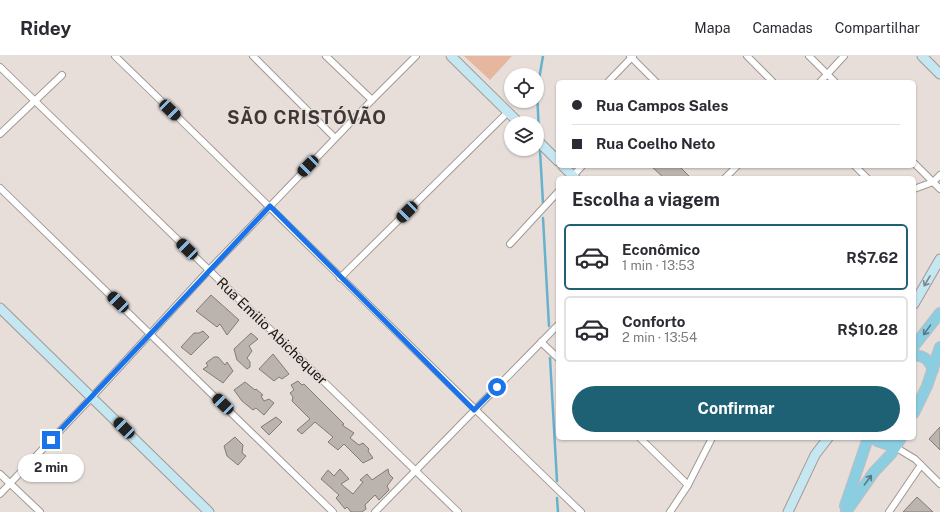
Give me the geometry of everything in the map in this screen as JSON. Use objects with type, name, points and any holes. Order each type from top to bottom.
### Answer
[{"type":"main road","points":[[916,343],[940,313]]},
{"type":"main road","points":[[916,409],[937,372],[940,347]]},
{"type":"main road","points":[[916,355],[925,358],[937,372]]},
{"type":"main road","points":[[843,512],[867,440]]},
{"type":"main road","points":[[876,440],[898,449]]},
{"type":"main road","points":[[846,512],[874,472],[898,449],[900,440]]},
{"type":"street","points":[[115,56],[270,206],[340,278],[580,512]]},
{"type":"street","points":[[253,56],[335,138]]},
{"type":"street","points":[[326,56],[372,100]]},
{"type":"street","points":[[0,494],[209,270],[335,138],[416,56]]},
{"type":"street","points":[[451,56],[512,116]]},
{"type":"street","points":[[610,80],[632,56],[654,80]]},
{"type":"street","points":[[747,56],[771,80]]},
{"type":"street","points":[[809,56],[833,80]]},
{"type":"street","points":[[822,80],[844,56]]},
{"type":"street","points":[[922,56],[940,74]]},
{"type":"street","name":"Rua Emilio Abichequer","points":[[0,67],[458,512]]},
{"type":"street","points":[[0,134],[36,102],[62,75]]},
{"type":"street","points":[[340,278],[508,112]]},
{"type":"street","points":[[544,147],[556,159]]},
{"type":"street","points":[[916,165],[940,190]]},
{"type":"street","points":[[565,168],[572,176]]},
{"type":"street","points":[[574,176],[580,168]]},
{"type":"street","points":[[727,176],[735,168]]},
{"type":"street","points":[[857,168],[865,176]]},
{"type":"street","points":[[916,188],[932,182],[940,175]]},
{"type":"street","points":[[0,188],[333,512]]},
{"type":"street","points":[[510,244],[556,194]]},
{"type":"street","points":[[916,301],[940,259]]},
{"type":"street","points":[[0,308],[209,512]]},
{"type":"street","points":[[375,512],[556,327]]},
{"type":"street","points":[[541,342],[556,356]]},
{"type":"street","points":[[642,440],[688,485]]},
{"type":"street","points":[[670,512],[688,485],[711,440]]},
{"type":"street","points":[[788,512],[815,455],[826,440]]},
{"type":"street","points":[[898,449],[921,465],[940,484]]},
{"type":"street","points":[[889,512],[921,465]]},
{"type":"street","points":[[0,474],[40,512]]},
{"type":"shaded area","points":[[464,56],[512,56],[490,80]]},
{"type":"building","points":[[653,168],[681,168],[689,176],[662,176]]},
{"type":"building","points":[[211,295],[239,320],[227,335],[220,324],[217,327],[196,311]]},
{"type":"building","points":[[203,331],[209,337],[191,355],[181,347],[194,333]]},
{"type":"building","points":[[251,333],[258,339],[249,346],[252,351],[247,358],[250,362],[250,367],[247,369],[237,360],[234,349]]},
{"type":"building","points":[[273,354],[289,374],[282,379],[279,377],[274,381],[259,369]]},
{"type":"building","points":[[214,357],[218,357],[225,365],[227,362],[233,371],[223,383],[203,369],[208,366],[206,363]]},
{"type":"building","points":[[298,381],[302,385],[304,384],[344,424],[342,425],[354,433],[350,438],[359,445],[363,443],[369,449],[368,451],[373,458],[363,463],[344,444],[338,450],[328,442],[333,437],[315,422],[302,434],[297,430],[310,419],[292,401],[293,397],[290,393],[294,390],[291,385]]},
{"type":"building","points":[[245,382],[263,395],[261,396],[264,401],[269,399],[274,403],[264,415],[256,408],[253,410],[242,401],[234,390]]},
{"type":"building","points":[[276,417],[282,422],[269,435],[261,427]]},
{"type":"building","points":[[940,427],[940,450],[929,439]]},
{"type":"building","points":[[235,437],[243,445],[242,453],[246,456],[238,465],[227,456],[224,446]]},
{"type":"building","points":[[340,469],[349,479],[341,484],[353,494],[363,482],[360,480],[367,474],[372,480],[388,469],[389,474],[393,478],[387,486],[389,490],[379,500],[375,495],[365,505],[366,509],[362,512],[351,512],[347,507],[345,509],[336,498],[339,495],[321,479],[328,470],[334,476]]},
{"type":"building","points":[[917,497],[933,512],[903,512]]},
{"type":"waterway","points":[[538,116],[537,91],[543,56]]},
{"type":"waterway","points":[[540,156],[543,203]]},
{"type":"waterway","points":[[543,218],[549,326]]},
{"type":"waterway","points":[[550,358],[557,481]]},
{"type":"waterway","points":[[557,498],[558,512]]},
{"type":"district","name":"SÃO CRISTÓVÃO","points":[[307,118]]},
{"type":"route","points":[[51,440],[270,206],[340,278],[474,410],[497,387]]}]
